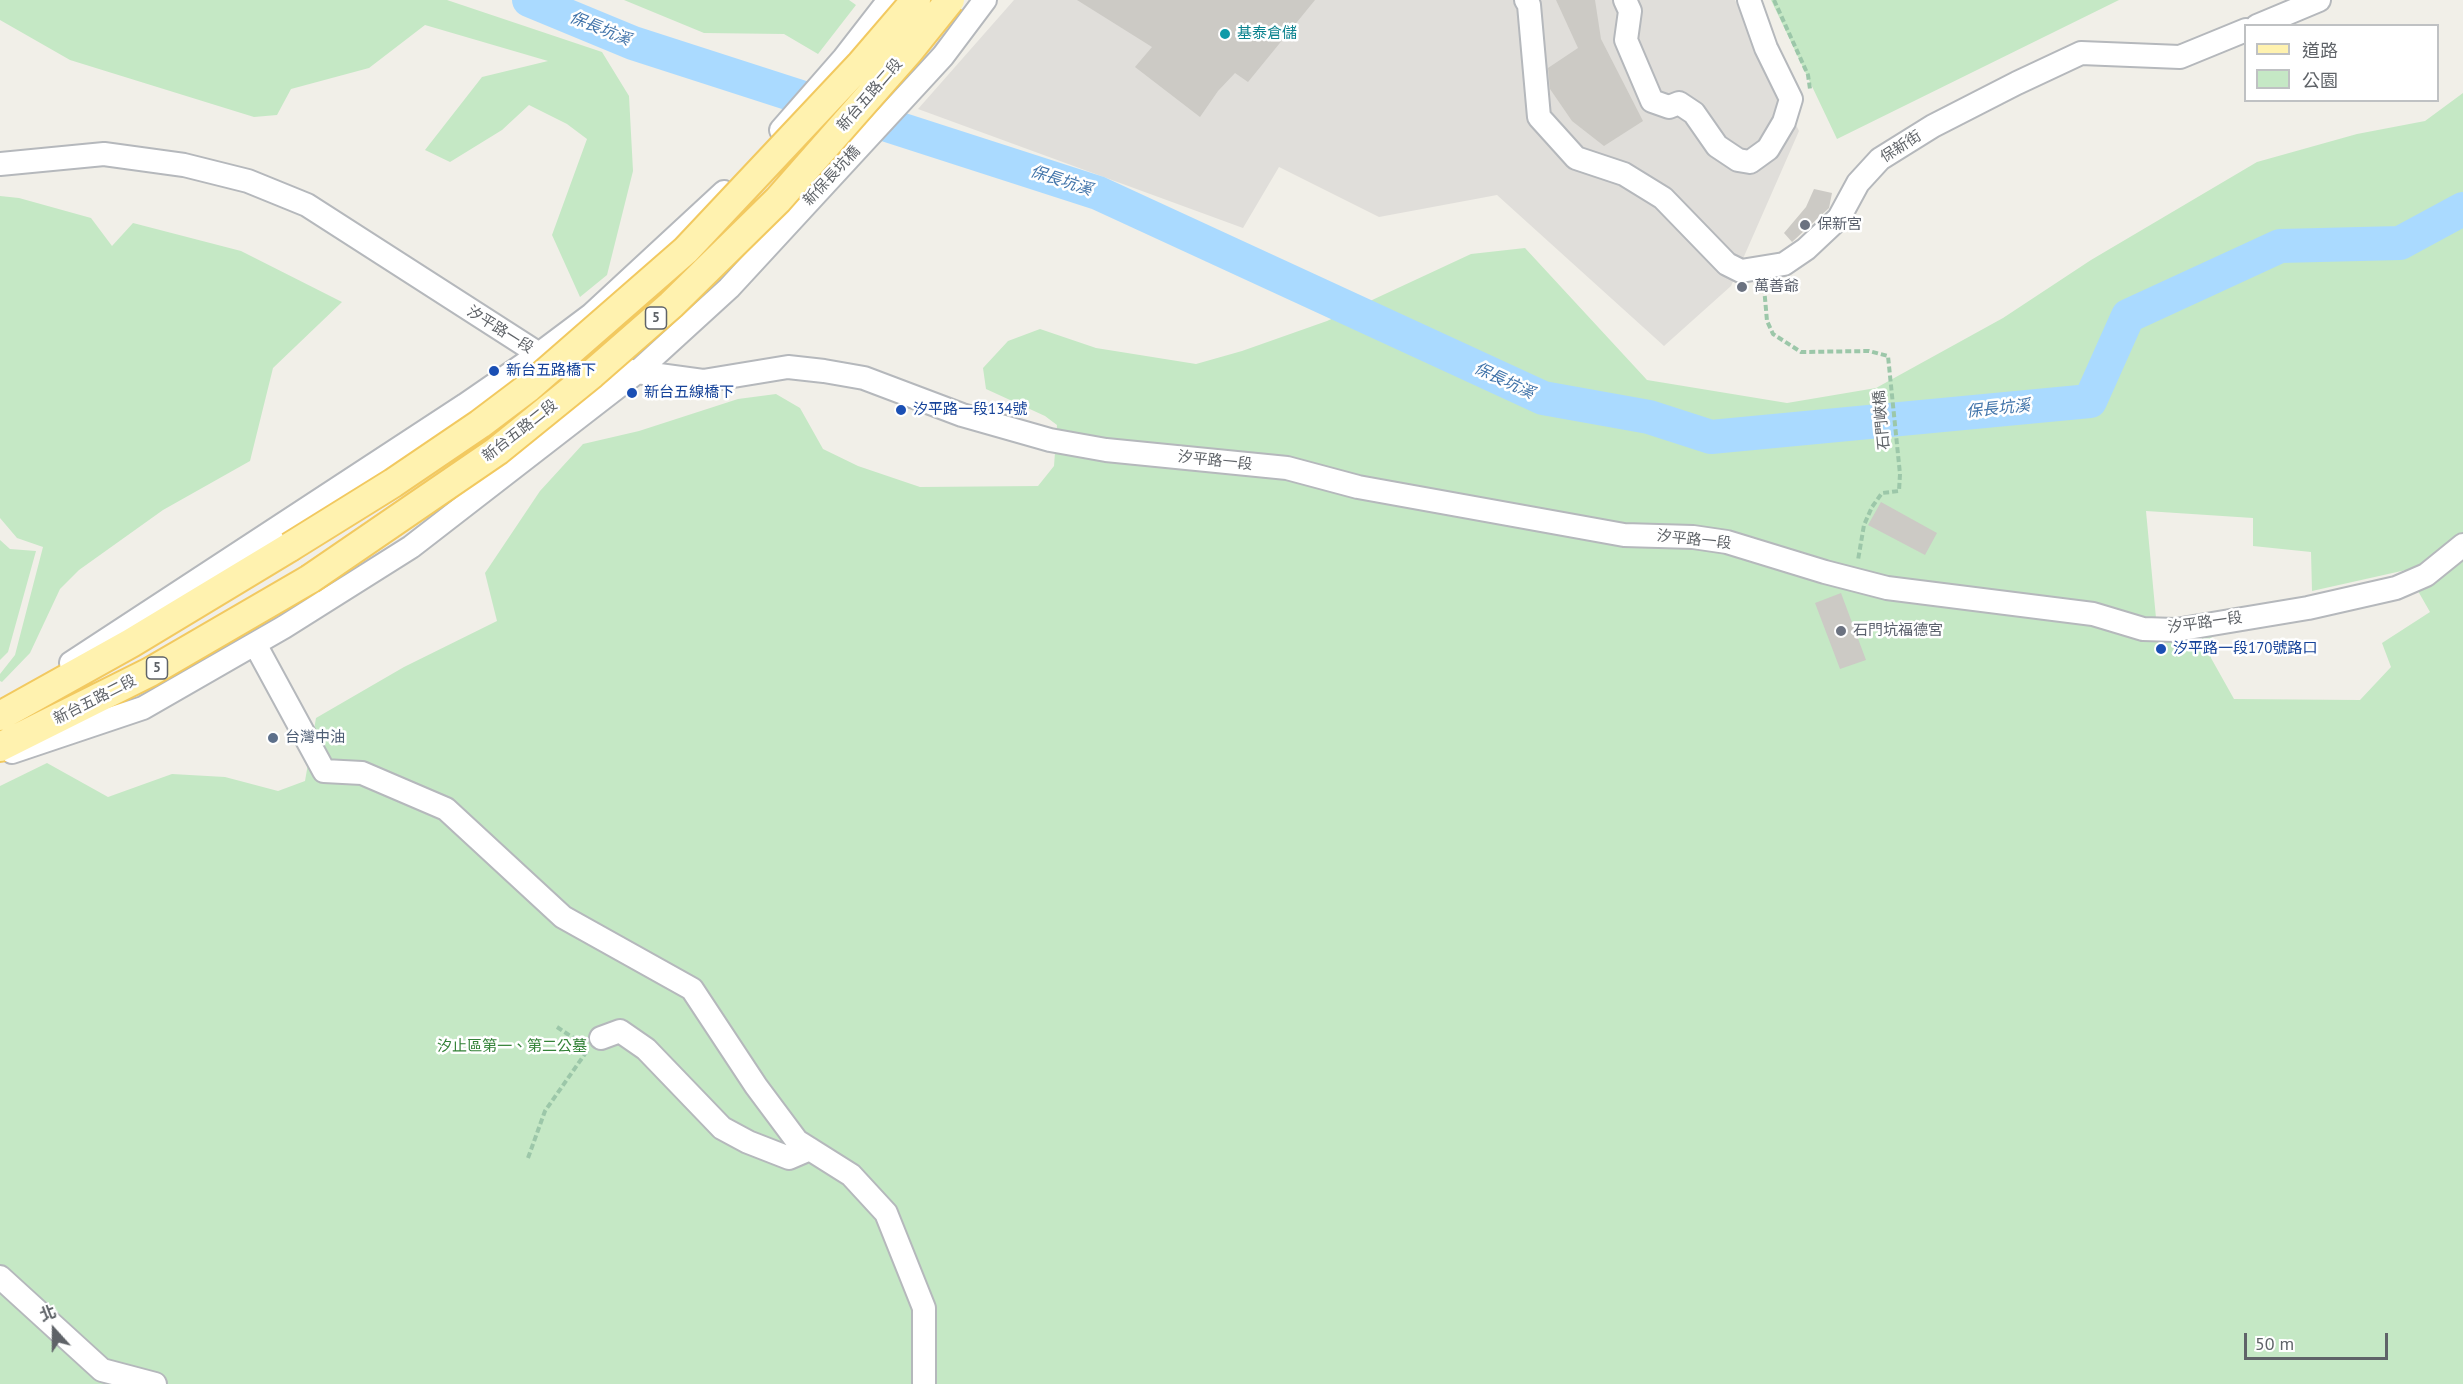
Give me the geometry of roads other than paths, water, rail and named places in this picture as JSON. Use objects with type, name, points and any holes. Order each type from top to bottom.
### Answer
[{"type":"main road","name":"新台五路二段","points":[[0,716],[131,643],[393,483],[489,418],[529,387],[686,250],[861,64],[916,0]]},
{"type":"main road","name":"新台五路二段","points":[[0,747],[150,672],[310,579],[497,451],[592,374],[671,305],[778,200],[909,51],[950,0]]},
{"type":"street","points":[[0,710],[465,405],[591,315],[737,180],[844,58],[889,0]]},
{"type":"street","name":"新保長坑橋","points":[[0,756],[143,708],[255,644],[411,547],[637,372],[745,271],[943,56],[985,0]]},
{"type":"street","name":"保新街","points":[[1526,0],[1529,5],[1539,117],[1576,158],[1624,174],[1663,198],[1727,264],[1741,271],[1784,264],[1806,249],[1839,218],[1858,183],[1880,159],[1933,126],[2017,83],[2081,53],[2180,57],[2244,31]]},
{"type":"street","points":[[1625,0],[1630,11],[1626,40],[1652,101],[1669,107],[1679,103],[1694,113],[1717,146],[1738,160],[1750,162],[1768,149],[1784,122],[1791,99],[1766,48],[1749,0]]},
{"type":"street","points":[[2262,24],[2319,0]]},
{"type":"street","name":"汐平路一段","points":[[0,164],[104,154],[184,165],[248,181],[307,205],[538,354],[703,381],[788,367],[824,371],[864,378],[962,415],[1050,440],[1106,450],[1287,468],[1358,488],[1624,535],[1693,537],[1727,542],[1887,588],[2093,614],[2143,629],[2176,630],[2308,608],[2396,588],[2426,575],[2463,545]]},
{"type":"street","points":[[255,644],[324,771],[362,773],[446,809],[563,917],[692,989],[797,1141],[850,1175],[886,1213],[924,1308],[924,1384]]},
{"type":"street","points":[[595,1043],[620,1030],[646,1049],[722,1128],[748,1142],[789,1158],[810,1149]]},
{"type":"street","points":[[0,1277],[102,1370],[155,1384]]},
{"type":"waterway","name":"保長坑溪","points":[[529,0],[633,43],[1098,193],[1543,398],[1649,417],[1711,437],[2090,401],[2128,316],[2280,246],[2400,243],[2463,209]]},
{"type":"place","name":"基泰倉儲","points":[[1225,34]]},
{"type":"place","name":"保新宮","points":[[1805,225]]},
{"type":"place","name":"萬善爺","points":[[1742,287]]},
{"type":"place","name":"新台五路橋下","points":[[494,371]]},
{"type":"place","name":"新台五線橋下","points":[[632,393]]},
{"type":"place","name":"汐平路一段134號","points":[[901,410]]},
{"type":"place","name":"石門坑福德宮","points":[[1841,631]]},
{"type":"place","name":"汐平路一段170號路口","points":[[2161,649]]},
{"type":"place","name":"台灣中油","points":[[273,738]]},
{"type":"park label","name":"汐止區第一、第二公墓","points":[[512,1047]]}]
